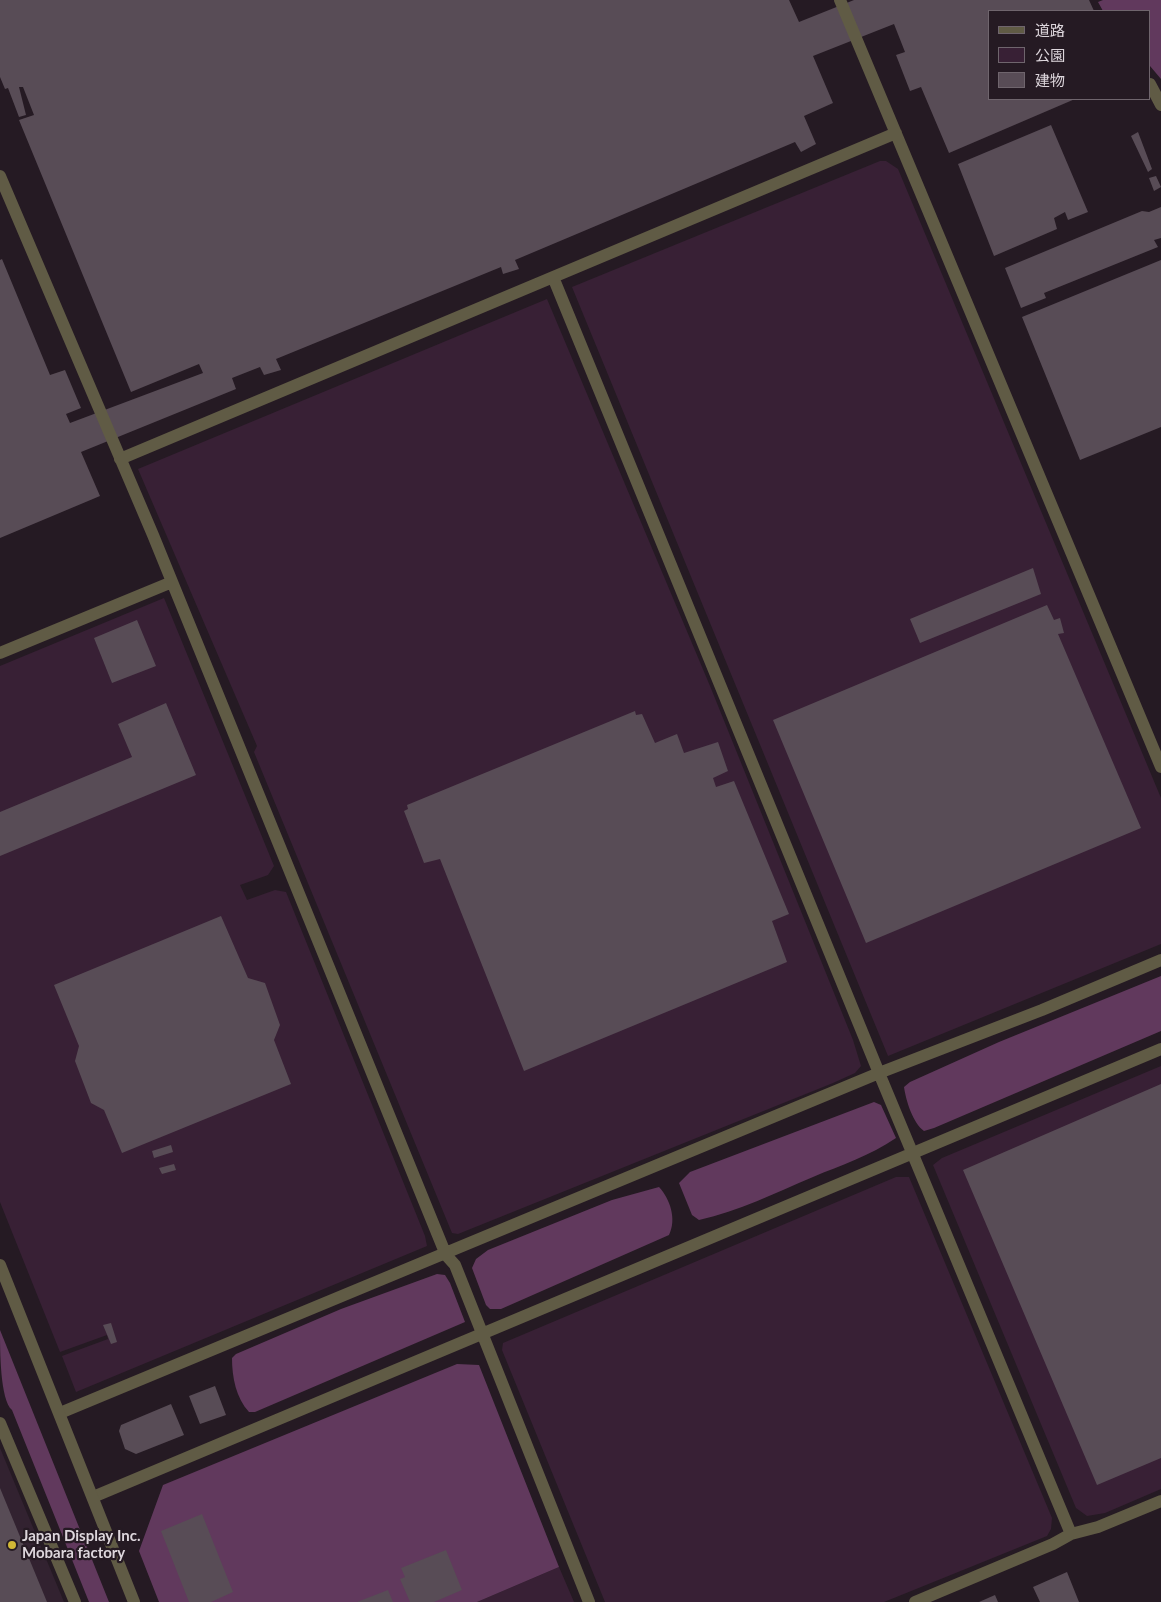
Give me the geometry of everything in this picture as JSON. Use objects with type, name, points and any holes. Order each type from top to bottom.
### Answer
[{"type":"street","points":[[840,0],[1161,767]]},
{"type":"street","points":[[1151,86],[1160,100]]},
{"type":"street","points":[[120,459],[896,133]]},
{"type":"street","points":[[0,178],[172,582],[446,1255],[455,1265],[589,1602]]},
{"type":"street","points":[[553,277],[879,1073],[1071,1534]]},
{"type":"street","points":[[0,653],[172,582]]},
{"type":"street","points":[[60,1413],[446,1255],[879,1073],[1042,1010],[1161,960]]},
{"type":"street","points":[[93,1497],[1161,1049]]},
{"type":"street","points":[[0,1265],[134,1602]]},
{"type":"street","points":[[0,1422],[75,1602]]},
{"type":"street","points":[[915,1602],[1053,1544],[1071,1534],[1098,1527],[1161,1501]]},
{"type":"shaded area","points":[[1103,0],[1161,0],[1161,79],[1151,67],[1151,10],[1102,10],[1098,2]]},
{"type":"shaded area","points":[[1161,976],[1161,1031],[934,1128],[924,1131],[913,1117],[904,1087],[910,1082],[999,1042]]},
{"type":"shaded area","points":[[874,1102],[881,1105],[896,1138],[855,1160],[743,1207],[699,1220],[692,1215],[679,1183],[690,1172]]},
{"type":"shaded area","points":[[659,1187],[666,1197],[671,1210],[672,1222],[669,1235],[501,1309],[490,1309],[486,1305],[472,1268],[476,1259],[488,1250],[612,1200]]},
{"type":"shaded area","points":[[437,1274],[445,1275],[450,1283],[465,1322],[255,1412],[249,1412],[238,1394],[234,1380],[232,1358],[236,1354],[341,1309]]},
{"type":"shaded area","points":[[0,1330],[109,1602],[89,1602],[8,1404],[3,1385]]},
{"type":"shaded area","points":[[457,1364],[479,1365],[559,1567],[477,1602],[159,1602],[139,1551],[163,1485]]},
{"type":"shaded area","points":[[0,1448],[64,1602],[0,1602]]},
{"type":"green space","points":[[880,161],[886,161],[898,169],[1161,798],[1161,944],[888,1056],[572,287]]},
{"type":"green space","points":[[547,299],[710,686],[853,1040],[861,1066],[855,1073],[833,1083],[458,1234],[452,1233],[254,752],[257,746],[138,469]]},
{"type":"green space","points":[[164,598],[274,866],[268,875],[240,885],[247,900],[275,890],[286,892],[425,1236],[427,1246],[76,1392],[62,1356],[108,1339],[107,1335],[60,1352],[0,1202],[0,666]]},
{"type":"green space","points":[[1161,1066],[1161,1489],[1105,1513],[1087,1516],[1076,1508],[933,1165],[942,1158]]},
{"type":"green space","points":[[896,1177],[909,1177],[1052,1518],[1051,1529],[1047,1536],[884,1602],[605,1602],[502,1350],[503,1343]]},
{"type":"green space","points":[[559,1567],[574,1602],[477,1602]]},
{"type":"building","points":[[0,0],[789,0],[799,22],[854,0],[1089,0],[1094,10],[988,10],[988,100],[1073,100],[949,153],[921,87],[910,91],[896,55],[905,52],[894,24],[813,56],[833,103],[804,116],[816,144],[801,152],[795,142],[515,260],[519,269],[503,274],[501,267],[276,359],[281,370],[264,375],[260,367],[232,378],[236,389],[81,452],[100,496],[0,538],[0,260],[2,259],[50,375],[65,370],[81,408],[66,414],[70,423],[203,373],[199,364],[131,392],[19,120],[34,115],[23,87],[19,87],[26,115],[19,117],[8,88],[5,89],[0,77]]},
{"type":"building","points":[[1051,125],[1088,212],[1068,220],[1065,212],[1054,218],[1057,229],[994,256],[958,164]]},
{"type":"building","points":[[1138,132],[1152,169],[1148,172],[1131,136]]},
{"type":"building","points":[[1156,176],[1161,187],[1154,191],[1149,178]]},
{"type":"building","points":[[1161,207],[1161,238],[1154,240],[1158,247],[1044,293],[1046,298],[1021,308],[1005,268],[1142,211],[1149,212]]},
{"type":"building","points":[[1161,260],[1161,427],[1080,460],[1022,317]]},
{"type":"building","points":[[1033,568],[1041,594],[920,643],[910,619]]},
{"type":"building","points":[[1047,605],[1054,620],[1060,618],[1064,633],[1058,634],[1141,828],[866,943],[773,720]]},
{"type":"building","points":[[137,620],[156,666],[112,683],[94,638]]},
{"type":"building","points":[[166,703],[196,775],[0,856],[0,812],[132,757],[118,724]]},
{"type":"building","points":[[635,711],[636,715],[642,714],[655,743],[677,734],[684,753],[718,742],[728,771],[713,778],[716,787],[734,781],[789,914],[772,921],[787,962],[524,1071],[440,859],[424,863],[404,811],[408,809],[407,805]]},
{"type":"building","points":[[221,916],[248,978],[265,983],[280,1025],[274,1040],[291,1084],[122,1153],[104,1110],[91,1103],[75,1061],[79,1046],[54,985]]},
{"type":"building","points":[[1161,1084],[1161,1458],[1097,1485],[963,1170]]},
{"type":"building","points":[[171,1145],[173,1152],[154,1158],[152,1151]]},
{"type":"building","points":[[174,1164],[176,1170],[162,1174],[159,1168]]},
{"type":"building","points":[[111,1323],[117,1342],[111,1344],[103,1325]]},
{"type":"building","points":[[215,1386],[226,1415],[200,1424],[189,1396]]},
{"type":"building","points":[[171,1404],[184,1435],[136,1454],[125,1449],[119,1431],[121,1425]]},
{"type":"building","name":"Japan Display Inc. Mobara factory","points":[[0,1488],[47,1602],[0,1602]]},
{"type":"building","points":[[202,1514],[233,1592],[211,1602],[189,1602],[161,1531]]},
{"type":"building","points":[[446,1550],[462,1590],[434,1602],[410,1602],[400,1579],[405,1577],[401,1568]]},
{"type":"building","points":[[1067,1572],[1079,1602],[1040,1602],[1033,1587]]},
{"type":"building","points":[[388,1590],[393,1602],[357,1602]]},
{"type":"building","points":[[995,1595],[998,1602],[979,1602]]},
{"type":"place","name":"Japan Display Inc. Mobara factory","points":[[12,1545]]}]
